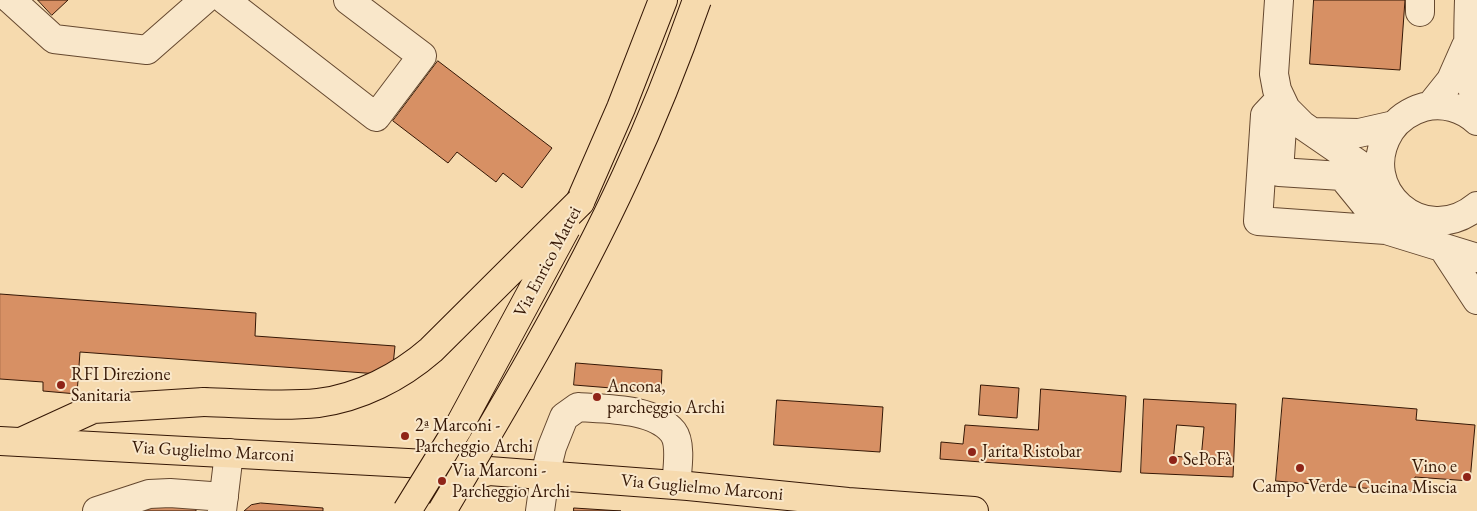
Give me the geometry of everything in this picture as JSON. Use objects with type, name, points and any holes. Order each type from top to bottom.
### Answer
[{"type":"main road","name":"Via Enrico Mattei","points":[[407,511],[458,430],[580,202],[621,108],[663,0]]},
{"type":"main road","name":"Via Enrico Mattei","points":[[442,511],[490,432],[602,225],[646,133],[697,0]]},
{"type":"main road","points":[[11,442],[92,409],[204,402],[320,403],[352,395],[389,379],[420,360],[580,202]]},
{"type":"main road","name":"Via Guglielmo Marconi","points":[[11,442],[426,464],[445,474],[472,476],[489,471],[676,485],[749,501],[974,511]]},
{"type":"street","points":[[11,0],[54,39],[147,50],[204,0]]},
{"type":"street","points":[[225,0],[376,117],[422,56],[348,0]]},
{"type":"street","points":[[1279,0],[1274,74],[1295,116],[1382,180]]},
{"type":"street","points":[[1431,105],[1451,80],[1471,17]]},
{"type":"street","points":[[1471,17],[1471,89],[1477,107]]},
{"type":"street","points":[[1474,212],[1452,220],[1434,222],[1417,218],[1402,209],[1390,196],[1382,180],[1380,160],[1384,141],[1394,125],[1411,112],[1431,105],[1451,106],[1469,114],[1477,121]]},
{"type":"street","points":[[1295,116],[1359,133],[1394,125]]},
{"type":"street","points":[[1295,116],[1282,128],[1258,221],[1386,230],[1477,258]]},
{"type":"street","points":[[1270,172],[1342,176],[1386,230]]},
{"type":"street","points":[[1442,248],[1477,300]]},
{"type":"street","points":[[540,511],[545,475],[552,448],[564,417],[578,407],[636,412],[655,418],[674,432],[678,451],[676,485]]},
{"type":"street","points":[[97,511],[149,494],[170,493],[223,504],[229,454]]},
{"type":"building","points":[[38,0],[68,0],[52,15]]},
{"type":"building","points":[[1314,0],[1405,0],[1400,70],[1310,64]]},
{"type":"building","points":[[438,61],[552,148],[522,188],[503,173],[496,182],[457,152],[448,163],[393,121]]},
{"type":"building","points":[[0,294],[256,313],[255,336],[395,346],[392,375],[80,352],[77,394],[43,391],[43,382],[0,379]]},
{"type":"building","points":[[576,363],[662,370],[661,392],[574,385]]},
{"type":"building","points":[[981,385],[1019,388],[1017,418],[979,415]]},
{"type":"building","points":[[1041,389],[1126,396],[1121,472],[940,459],[941,442],[963,444],[965,425],[1038,430]]},
{"type":"building","points":[[1283,398],[1417,409],[1416,420],[1475,425],[1470,481],[1415,477],[1414,492],[1276,481]]},
{"type":"building","points":[[1144,399],[1236,404],[1233,477],[1141,473]],"holes":[[[1177,425],[1204,427],[1201,459],[1174,456]]]},
{"type":"building","points":[[777,400],[883,407],[880,452],[774,445]]},
{"type":"building","points":[[158,498],[196,508],[196,511],[118,511]]},
{"type":"building","points":[[261,503],[323,508],[323,511],[244,511],[251,505]]},
{"type":"building","points":[[574,508],[621,511],[574,511]]},
{"type":"place","name":"RFI Direzione Sanitaria","points":[[61,385]]},
{"type":"place","name":"Ancona, parcheggio Archi","points":[[597,397]]},
{"type":"place","name":"2ª Marconi - Parcheggio Archi","points":[[405,436]]},
{"type":"place","name":"Jarita Ristobar","points":[[972,452]]},
{"type":"place","name":"SePoFà","points":[[1173,460]]},
{"type":"place","name":"Campo Verde","points":[[1300,468]]},
{"type":"place","name":"Vino e Cucina Miscia","points":[[1467,477]]},
{"type":"place","name":"Via Marconi - Parcheggio Archi","points":[[442,481]]}]
